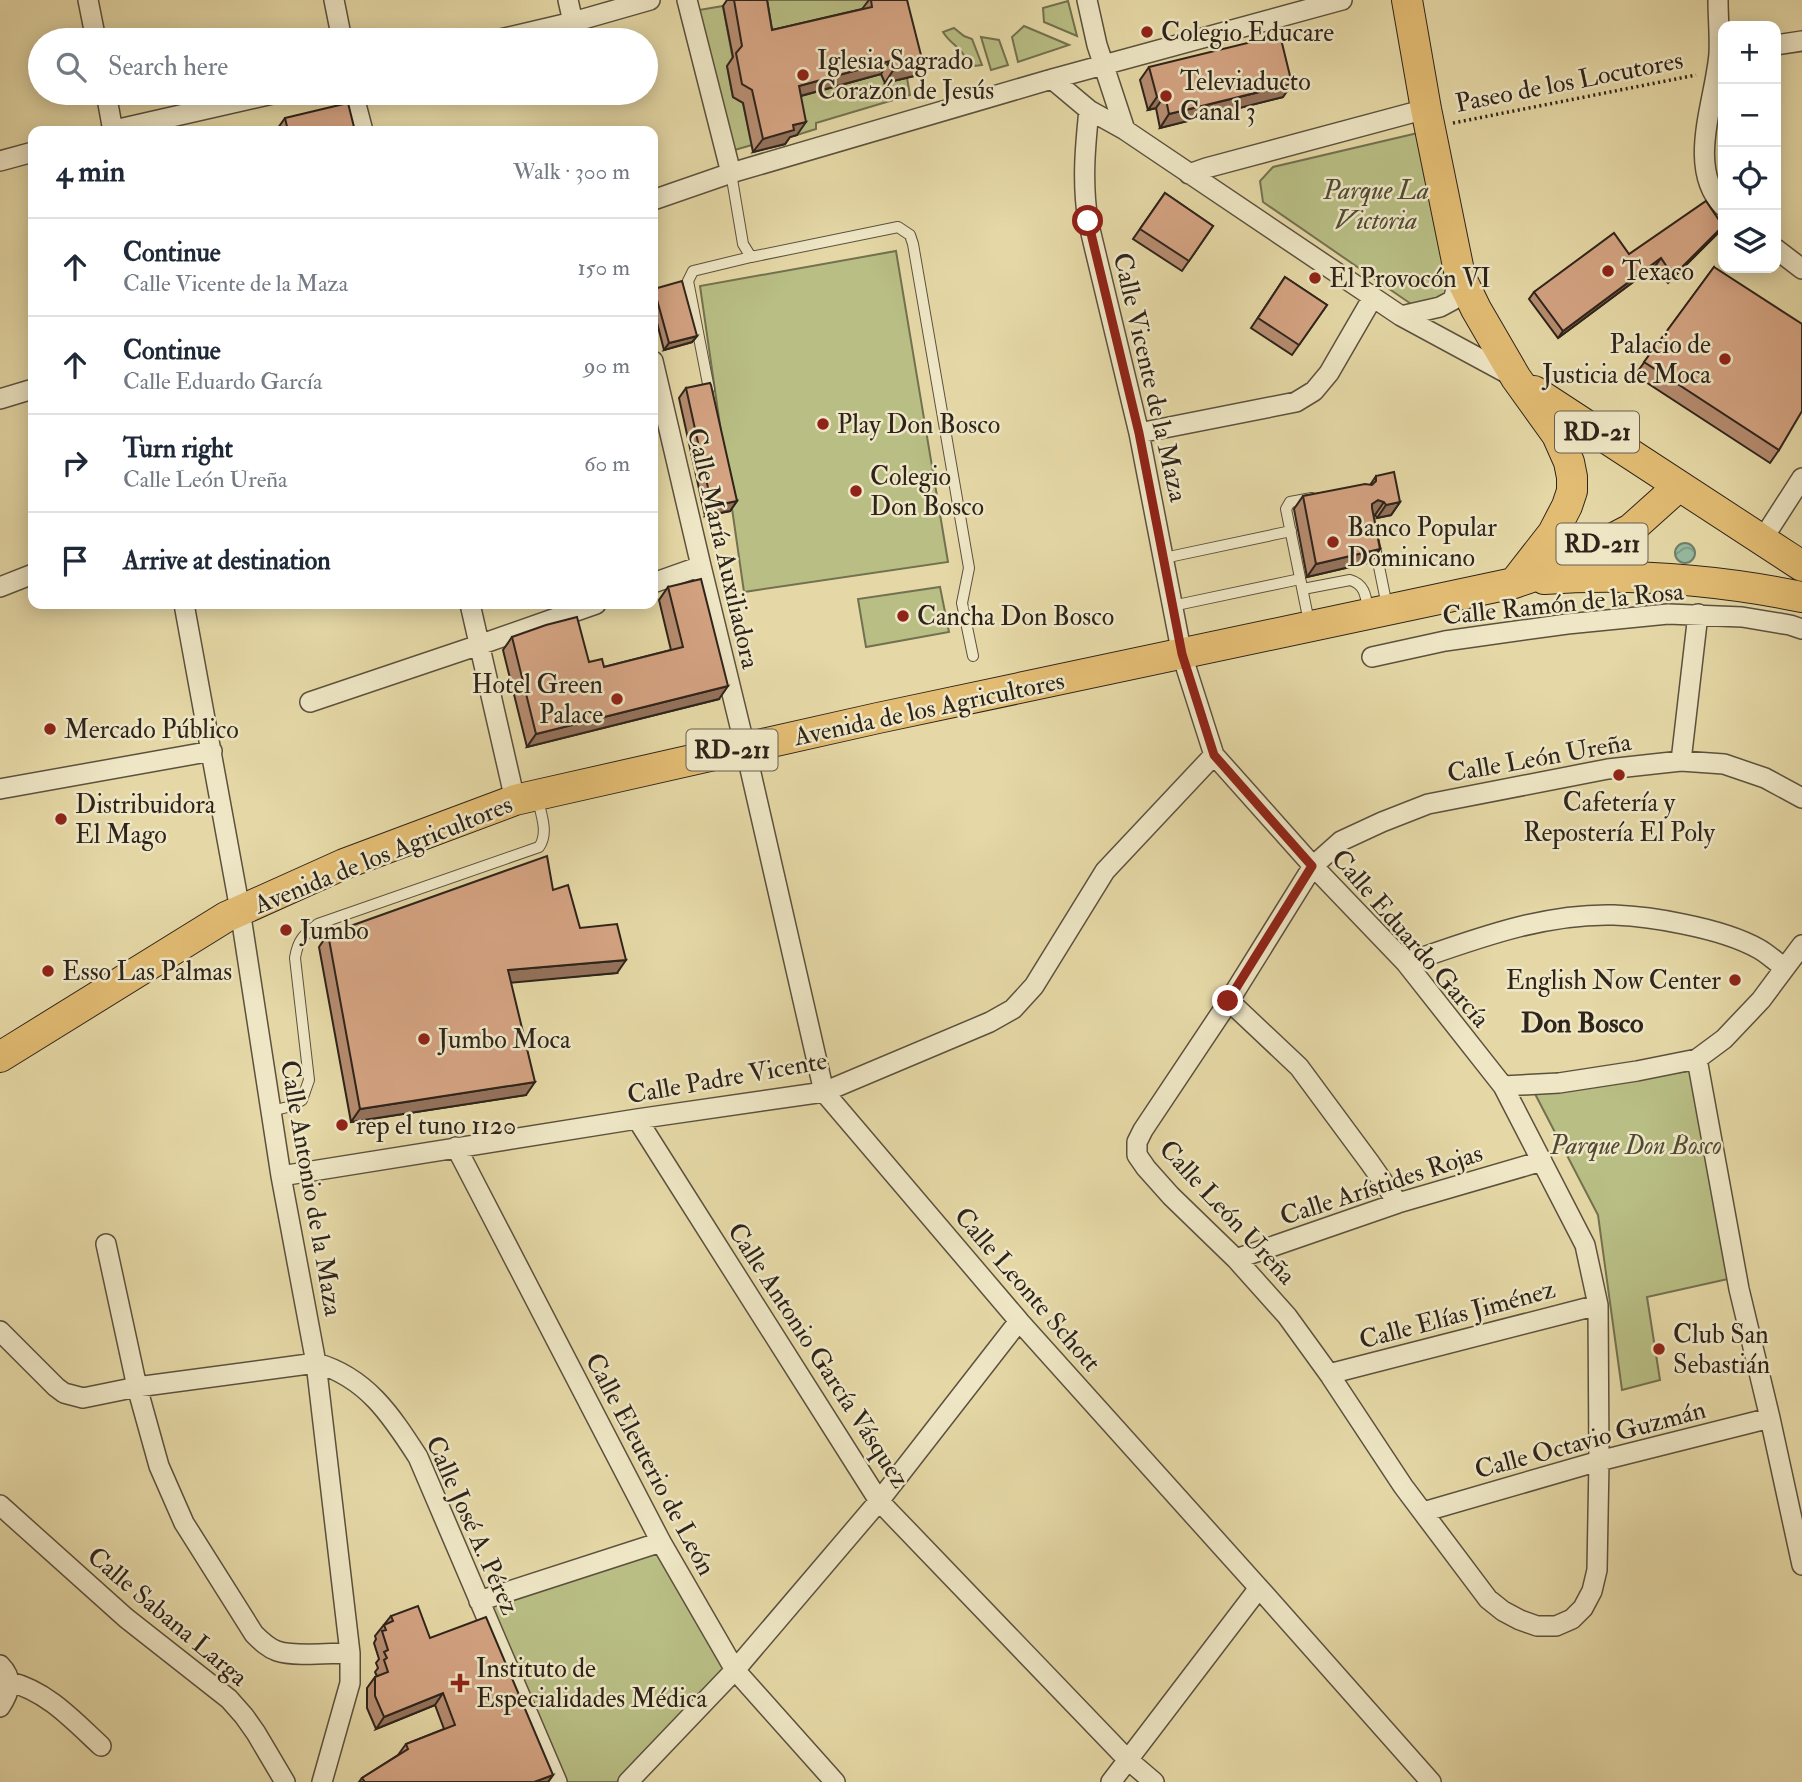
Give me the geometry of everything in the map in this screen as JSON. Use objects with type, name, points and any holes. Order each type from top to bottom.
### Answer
[{"type":"main road","name":"RD-21","points":[[1407,0],[1460,276],[1516,378],[1802,566]]},
{"type":"main road","points":[[1516,378],[1557,435],[1569,462],[1572,477],[1572,491],[1567,506],[1553,533],[1519,582]]},
{"type":"main road","name":"Avenida de los Agricultores","points":[[0,1057],[240,910],[344,864],[526,797],[746,747],[1519,582],[1552,570],[1631,529],[1679,486]]},
{"type":"main road","points":[[1519,582],[1576,577],[1637,578],[1705,582],[1802,597]]},
{"type":"street","points":[[88,0],[94,28]]},
{"type":"street","points":[[334,0],[340,28]]},
{"type":"street","points":[[568,0],[573,22]]},
{"type":"street","points":[[547,28],[650,0]]},
{"type":"street","points":[[687,0],[731,173]]},
{"type":"street","points":[[1087,0],[1097,45],[1125,130]]},
{"type":"street","points":[[658,198],[731,173],[1052,79],[1342,0]]},
{"type":"street","points":[[1718,0],[1718,21]]},
{"type":"street","points":[[1781,44],[1802,41]]},
{"type":"street","points":[[1718,66],[1704,147],[1705,168],[1718,200]]},
{"type":"street","points":[[1052,79],[1088,110],[1125,130],[1401,316],[1516,378]]},
{"type":"street","points":[[108,105],[111,126]]},
{"type":"street","points":[[134,126],[225,105]]},
{"type":"street","points":[[356,105],[362,126]]},
{"type":"street","name":"Calle Vicente de la Maza","points":[[1088,110],[1084,167],[1084,196],[1088,221],[1139,433],[1182,654]]},
{"type":"street","points":[[1189,174],[1428,119]]},
{"type":"street","points":[[0,161],[28,153]]},
{"type":"street","points":[[1781,252],[1802,269]]},
{"type":"street","points":[[1401,316],[1440,307],[1453,300],[1460,276]]},
{"type":"street","points":[[1139,433],[1296,402],[1314,391],[1329,373],[1373,297]]},
{"type":"street","name":"Calle María Auxiliadora","points":[[658,382],[746,747]]},
{"type":"street","points":[[0,399],[28,391]]},
{"type":"street","points":[[1762,540],[1802,478]]},
{"type":"street","points":[[658,581],[701,566]]},
{"type":"street","points":[[0,587],[28,576]]},
{"type":"street","name":"Calle Antonio de la Maza","points":[[185,609],[240,910],[281,1177],[316,1363],[350,1653],[350,1683],[321,1782]]},
{"type":"street","points":[[471,609],[479,645],[526,797]]},
{"type":"street","points":[[310,702],[582,609]]},
{"type":"street","name":"Calle Ramón de la Rosa","points":[[1372,657],[1445,641],[1567,624],[1668,614],[1742,617],[1802,629]]},
{"type":"street","points":[[1681,761],[1698,614]]},
{"type":"street","name":"Calle Eduardo García","points":[[1182,654],[1214,755],[1312,866],[1406,963],[1503,1086],[1585,1245],[1598,1305],[1597,1570],[1592,1591],[1583,1608],[1572,1619],[1556,1626]]},
{"type":"street","name":"Calle Leonte Schott","points":[[746,747],[824,1092],[1019,1321],[1431,1782]]},
{"type":"street","points":[[0,789],[212,751]]},
{"type":"street","name":"Calle Padre Vicente","points":[[281,1177],[456,1147],[824,1092],[990,1022],[1013,1009],[1034,986],[1105,872],[1214,755]]},
{"type":"street","name":"Calle León Ureña","points":[[1556,1626],[1537,1626],[1520,1620],[1488,1599],[1403,1486],[1287,1316],[1236,1259],[1146,1168],[1137,1155],[1137,1142],[1312,866],[1341,841],[1428,804],[1608,769],[1681,761],[1724,764],[1765,778],[1802,798]]},
{"type":"street","points":[[1406,963],[1492,933],[1574,917],[1612,915],[1652,918],[1731,937],[1759,949],[1785,968]]},
{"type":"street","points":[[1503,1086],[1559,1083],[1698,1059],[1724,1039],[1761,999],[1802,945]]},
{"type":"street","points":[[1228,1001],[1299,1067],[1398,1203]]},
{"type":"street","points":[[1698,1059],[1739,1289],[1802,1565]]},
{"type":"street","name":"Calle Antonio García Vásquez","points":[[637,1119],[879,1501],[1127,1759],[1154,1782]]},
{"type":"street","name":"Calle Eleuterio de León","points":[[456,1147],[661,1542],[735,1670],[835,1782]]},
{"type":"street","name":"Calle Arístides Rojas","points":[[1236,1259],[1398,1203],[1542,1161]]},
{"type":"street","points":[[106,1244],[137,1387],[159,1465],[184,1523],[254,1634],[264,1644],[289,1654],[350,1653]]},
{"type":"street","name":"Calle Elías Jiménez","points":[[1329,1374],[1598,1305]]},
{"type":"street","points":[[628,1782],[735,1670],[879,1501],[1019,1321]]},
{"type":"street","points":[[0,1331],[56,1387],[64,1393],[83,1398],[137,1387],[316,1363]]},
{"type":"street","name":"Calle José A. Pérez","points":[[316,1363],[332,1367],[358,1382],[380,1403],[418,1457],[557,1782]]},
{"type":"street","name":"Calle Octavio Guzmán","points":[[1423,1511],[1599,1461],[1770,1418]]},
{"type":"street","name":"Calle Sabana Larga","points":[[0,1505],[126,1618],[229,1699],[256,1732],[285,1782]]},
{"type":"street","points":[[479,1601],[661,1542]]},
{"type":"street","points":[[1111,1782],[1259,1588]]},
{"type":"street","points":[[0,1665],[6,1671],[10,1682],[8,1695],[0,1707]]},
{"type":"street","points":[[10,1682],[26,1686],[61,1709],[101,1746]]},
{"type":"lane","points":[[731,173],[743,244],[751,257]]},
{"type":"lane","points":[[709,389],[689,286],[693,271],[898,227],[910,235],[969,568],[962,603],[973,656]]},
{"type":"lane","points":[[1310,627],[1286,509],[1290,502],[1321,496]]},
{"type":"lane","points":[[1164,558],[1291,531]]},
{"type":"lane","points":[[1372,533],[1378,612]]},
{"type":"lane","points":[[1172,606],[1301,584],[1350,580],[1357,582],[1378,612]]},
{"type":"lane","points":[[271,1111],[302,1100],[309,1080],[295,958],[297,944],[318,924],[539,848],[544,840],[544,829],[526,797]]},
{"type":"path","name":"Paseo de los Locutores","points":[[1428,119],[1718,60]]},
{"type":"green space","points":[[755,0],[885,0],[886,5],[763,43]]},
{"type":"green space","points":[[1068,1],[1077,36],[1044,22],[1043,8]]},
{"type":"green space","points":[[723,6],[733,60],[727,66],[733,97],[743,103],[752,145],[731,151],[699,10]]},
{"type":"green space","points":[[1024,26],[1069,45],[1018,62],[1012,37]]},
{"type":"green space","points":[[954,28],[972,39],[982,65],[975,66],[972,60],[966,59],[943,32]]},
{"type":"green space","points":[[981,37],[999,40],[1008,65],[991,70]]},
{"type":"green space","points":[[881,74],[885,82],[907,78],[910,95],[816,123],[816,129],[797,135],[789,99]]},
{"type":"green space","name":"Parque La Victoria","points":[[1422,132],[1453,289],[1446,295],[1414,306],[1263,202],[1260,181],[1273,167]]},
{"type":"green space","name":"Play Don Bosco","points":[[896,251],[948,562],[744,592],[700,286]]},
{"type":"green space","name":"Cancha Don Bosco","points":[[940,587],[949,632],[866,647],[858,599]]},
{"type":"green space","name":"Parque Don Bosco","points":[[1690,1071],[1728,1279],[1647,1297],[1660,1380],[1622,1390],[1598,1215],[1533,1090]]},
{"type":"green space","points":[[661,1542],[728,1670],[617,1782],[566,1782],[486,1604]]},
{"type":"water","points":[[1685,543],[1692,546],[1695,553],[1692,560],[1685,563],[1678,560],[1675,553],[1678,546]]},
{"type":"building","name":"Iglesia Sagrado Corazón de Jesús","points":[[734,0],[767,0],[772,30],[872,7],[871,0],[907,0],[923,63],[894,69],[890,61],[799,86],[806,122],[793,125],[794,130],[763,139],[752,90],[742,84],[736,53],[742,46]]},
{"type":"building","points":[[1280,35],[1292,84],[1169,114],[1165,95],[1157,97],[1149,67]]},
{"type":"building","points":[[348,105],[354,126],[287,126],[285,118]]},
{"type":"building","points":[[1165,193],[1213,226],[1189,261],[1140,229]]},
{"type":"building","points":[[1706,201],[1718,219],[1718,231],[1673,276],[1661,258],[1563,331],[1534,292],[1614,233],[1629,254]]},
{"type":"building","name":"Palacio de Justicia de Moca","points":[[1714,267],[1718,273],[1723,273],[1802,324],[1802,411],[1779,450],[1644,362]]},
{"type":"building","points":[[1285,277],[1327,305],[1299,345],[1258,318]]},
{"type":"building","points":[[682,281],[697,336],[669,343],[658,303],[658,288]]},
{"type":"building","points":[[710,383],[737,501],[712,506],[686,388]]},
{"type":"building","name":"Banco Popular Dominicano","points":[[1394,472],[1400,502],[1386,505],[1378,500],[1372,504],[1380,549],[1316,564],[1303,496],[1372,485],[1376,476]]},
{"type":"building","points":[[701,579],[728,686],[536,734],[512,637],[577,617],[589,662],[602,659],[604,667],[683,647],[668,587]]},
{"type":"building","name":"Jumbo Moca","points":[[547,856],[553,890],[568,885],[580,928],[617,924],[626,960],[508,970],[535,1082],[360,1109],[328,934]]},
{"type":"building","points":[[418,1606],[430,1638],[486,1617],[553,1775],[534,1782],[365,1782],[362,1778],[408,1749],[406,1744],[455,1725],[443,1693],[384,1717],[375,1696],[375,1677],[388,1672],[384,1660],[387,1658],[384,1652],[388,1650],[382,1631],[386,1630],[384,1625],[393,1621],[391,1616]]},
{"type":"place","name":"Colegio Educare","points":[[1147,32]]},
{"type":"place","name":"Iglesia Sagrado Corazón de Jesús","points":[[803,75]]},
{"type":"place","name":"Televiaducto Canal 3","points":[[1166,96]]},
{"type":"place","name":"Texaco","points":[[1608,271]]},
{"type":"place","name":"El Provocón VI","points":[[1315,278]]},
{"type":"place","name":"Palacio de Justicia de Moca","points":[[1725,359]]},
{"type":"place","name":"Play Don Bosco","points":[[823,424]]},
{"type":"place","name":"Colegio Don Bosco","points":[[856,491]]},
{"type":"place","name":"Banco Popular Dominicano","points":[[1333,542]]},
{"type":"place","name":"Cancha Don Bosco","points":[[903,616]]},
{"type":"place","name":"Hotel Green Palace","points":[[617,699]]},
{"type":"place","name":"Mercado Público","points":[[50,729]]},
{"type":"place","name":"Cafetería y Repostería El Poly","points":[[1619,775]]},
{"type":"place","name":"Distribuidora El Mago","points":[[61,819]]},
{"type":"place","name":"Jumbo","points":[[286,930]]},
{"type":"place","name":"Esso Las Palmas","points":[[48,971]]},
{"type":"place","name":"English Now Center","points":[[1735,980]]},
{"type":"place","name":"Jumbo Moca","points":[[424,1039]]},
{"type":"place","name":"rep el tuno 1120","points":[[342,1125]]},
{"type":"place","name":"Club San Sebastián","points":[[1659,1349]]},
{"type":"place","name":"Instituto de Especialidades Médica","points":[[460,1683]]},
{"type":"district","name":"Don Bosco","points":[[1582,1022]]},
{"type":"route","points":[[1088,221],[1139,433],[1182,654],[1214,755],[1312,866],[1228,1001]]}]
